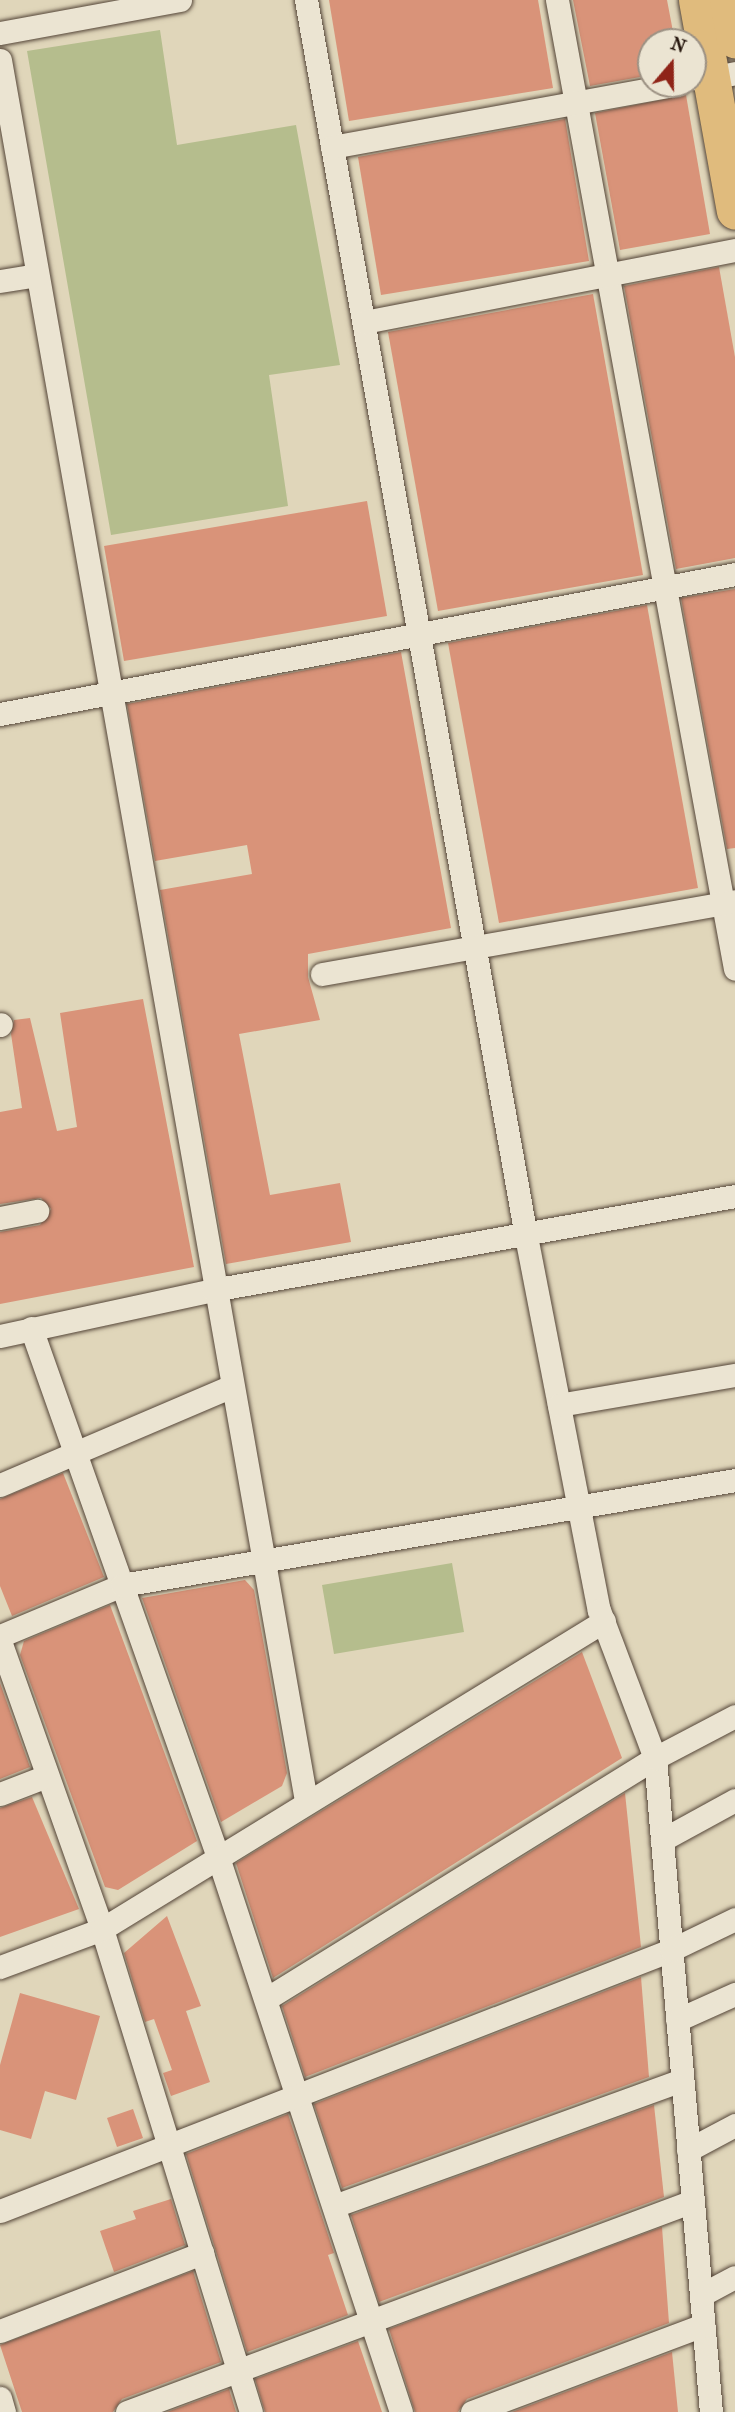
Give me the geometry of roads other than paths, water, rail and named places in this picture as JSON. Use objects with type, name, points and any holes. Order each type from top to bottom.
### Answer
[{"type":"main road","points":[[697,0],[699,28]]},
{"type":"main road","points":[[728,0],[735,40]]},
{"type":"main road","points":[[707,92],[735,211]]},
{"type":"street","points":[[0,33],[139,4],[180,0]]},
{"type":"street","points":[[306,0],[526,1236],[579,1507],[604,1621],[655,1758],[710,2412]]},
{"type":"street","points":[[557,0],[665,588],[729,902],[735,968]]},
{"type":"street","points":[[0,60],[230,1387],[306,1801]]},
{"type":"street","points":[[332,147],[637,92]]},
{"type":"street","points":[[364,322],[735,250]]},
{"type":"street","points":[[0,281],[37,275]]},
{"type":"street","points":[[0,714],[735,575]]},
{"type":"street","points":[[322,974],[475,950],[729,902]]},
{"type":"street","points":[[0,1336],[213,1290],[526,1236],[735,1196]]},
{"type":"street","points":[[0,1218],[37,1211]]},
{"type":"street","points":[[31,1328],[218,1857],[401,2412]]},
{"type":"street","points":[[559,1405],[735,1374]]},
{"type":"street","points":[[0,1485],[230,1387]]},
{"type":"street","points":[[251,2412],[102,1929],[0,1638],[122,1585],[263,1564],[735,1480]]},
{"type":"street","points":[[0,1967],[102,1929],[306,1801],[604,1621]]},
{"type":"street","points":[[266,1999],[655,1758],[735,1716]]},
{"type":"street","points":[[0,1794],[47,1776]]},
{"type":"street","points":[[662,1840],[735,1800]]},
{"type":"street","points":[[0,2211],[671,1950],[735,1919]]},
{"type":"street","points":[[677,2020],[735,1994]]},
{"type":"street","points":[[334,2206],[682,2080]]},
{"type":"street","points":[[688,2150],[735,2125]]},
{"type":"street","points":[[127,2412],[692,2201]]},
{"type":"street","points":[[0,2331],[202,2253]]},
{"type":"street","points":[[701,2295],[735,2277]]},
{"type":"street","points":[[472,2412],[703,2325]]},
{"type":"street","points":[[0,2398],[4,2412]]}]
